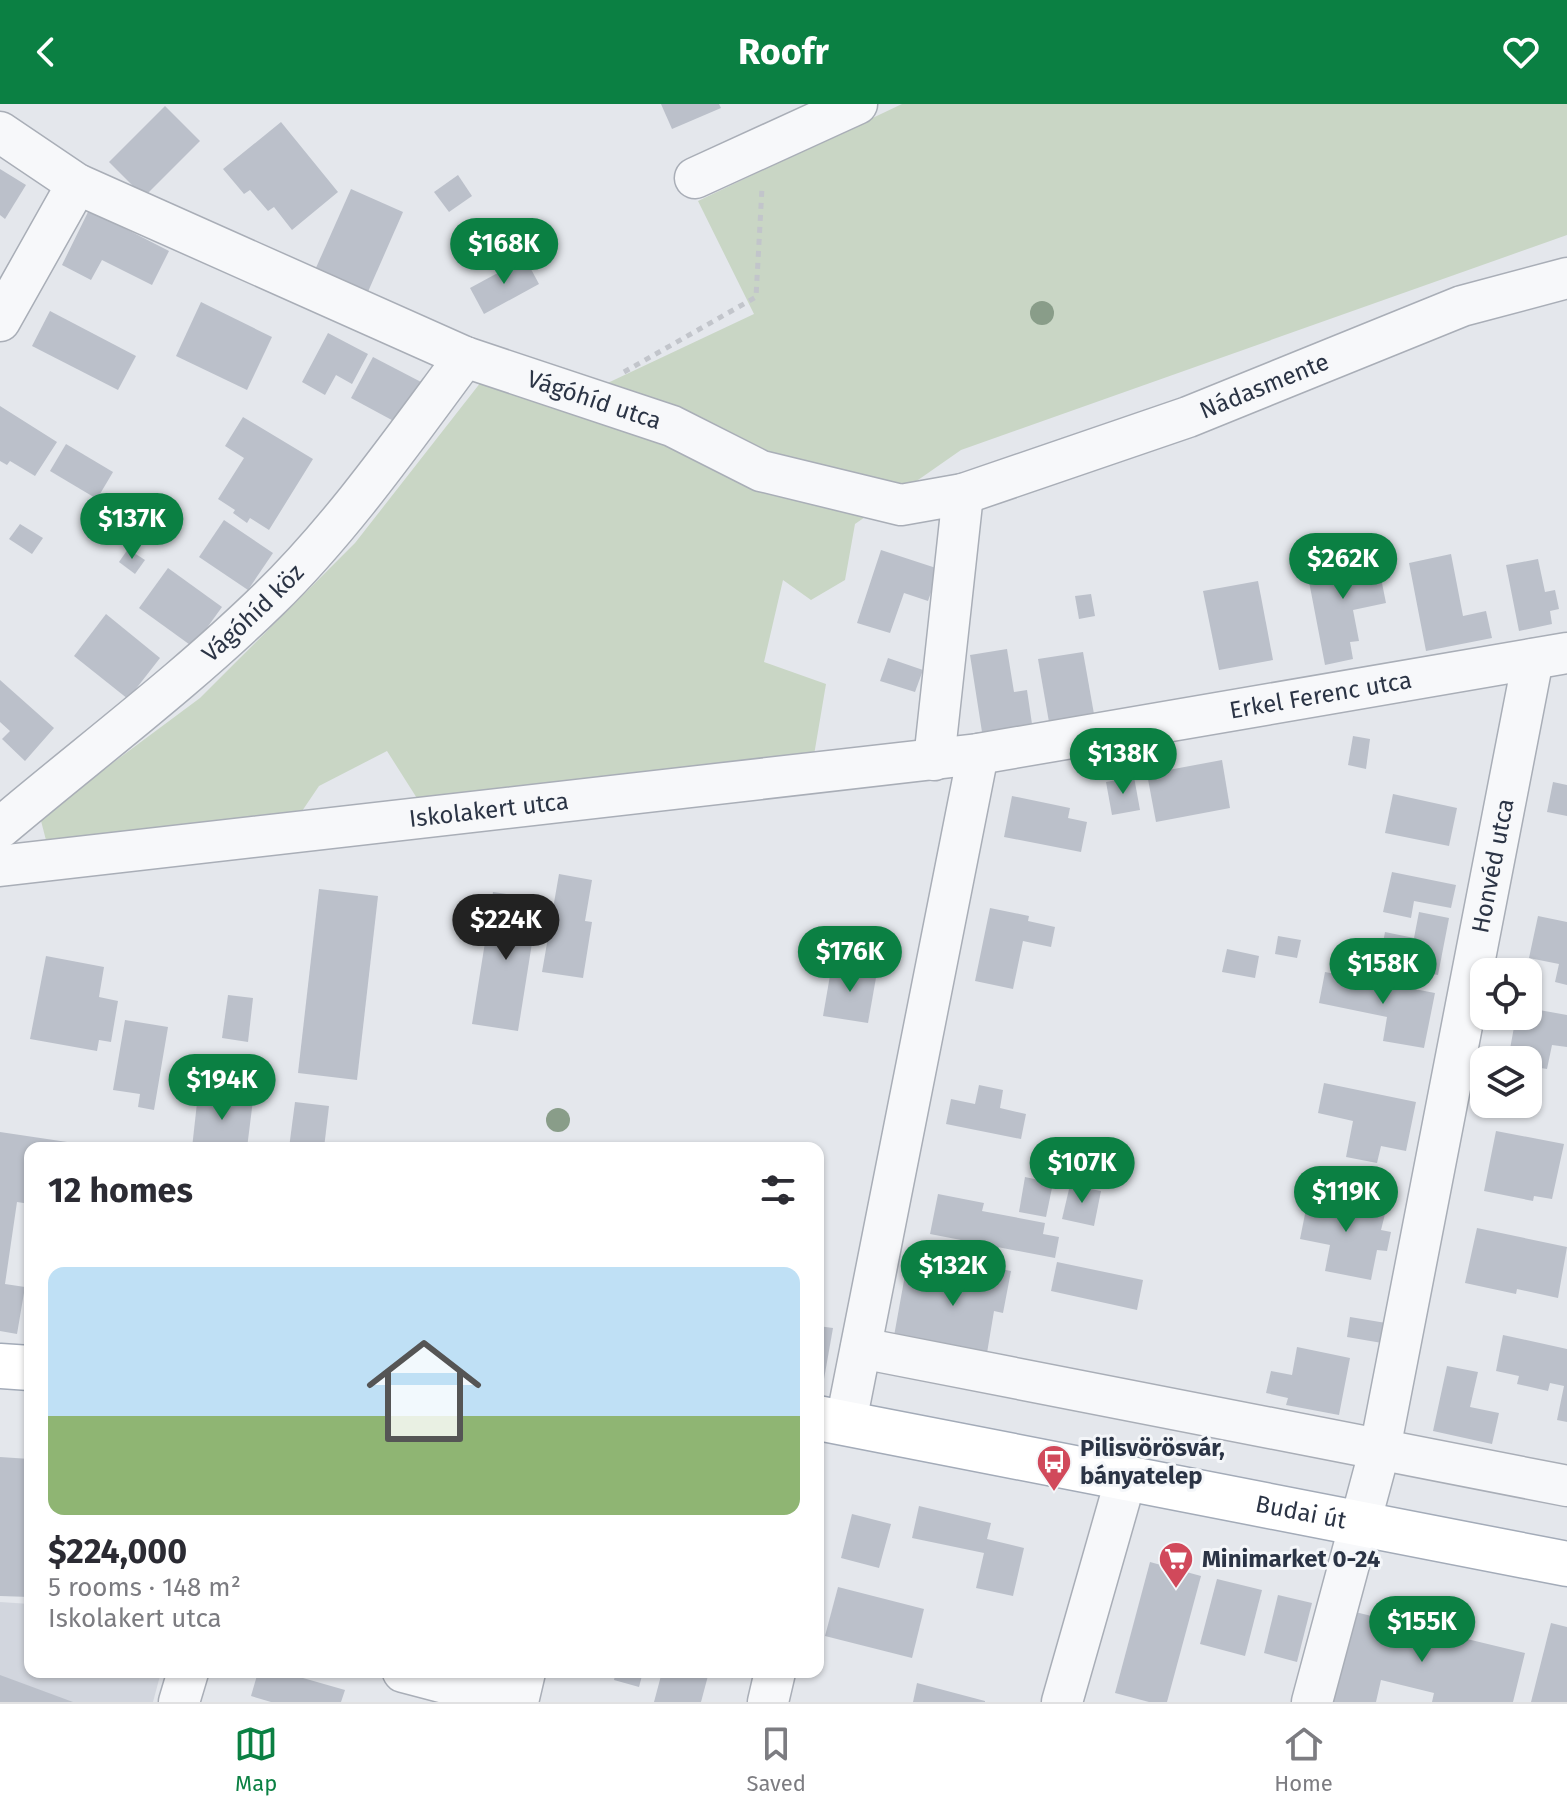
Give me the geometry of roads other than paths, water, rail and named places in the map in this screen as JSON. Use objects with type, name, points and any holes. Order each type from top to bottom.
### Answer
[{"type":"main road","points":[[0,1366],[24,1368]]},
{"type":"main road","name":"Budai út","points":[[832,1420],[1567,1564]]},
{"type":"street","points":[[695,178],[857,104]]},
{"type":"street","name":"Vágóhíd utca","points":[[0,132],[77,184],[465,357],[672,426],[761,471],[901,505],[963,494]]},
{"type":"street","points":[[0,321],[77,184]]},
{"type":"street","name":"Nádasmente","points":[[963,494],[1188,417],[1462,306],[1567,278]]},
{"type":"street","name":"Vágóhíd köz","points":[[0,828],[190,672],[271,597],[363,491],[465,357]]},
{"type":"street","points":[[934,760],[963,494]]},
{"type":"street","name":"Erkel Ferenc utca","points":[[978,754],[1550,656]]},
{"type":"street","name":"Honvéd utca","points":[[1312,1702],[1380,1449],[1550,656]]},
{"type":"street","points":[[832,1420],[861,1348],[978,754]]},
{"type":"street","name":"Iskolakert utca","points":[[0,866],[978,754]]},
{"type":"street","points":[[861,1348],[1567,1486]]},
{"type":"street","points":[[1062,1702],[1126,1478]]},
{"type":"street","points":[[179,1702],[186,1678]]},
{"type":"street","points":[[426,1678],[518,1702],[524,1678]]},
{"type":"street","points":[[768,1702],[774,1678]]},
{"type":"place","name":"Pilisvörösvár, bányatelep","points":[[1054,1493]]},
{"type":"place","name":"Minimarket 0-24","points":[[1176,1590]]}]
